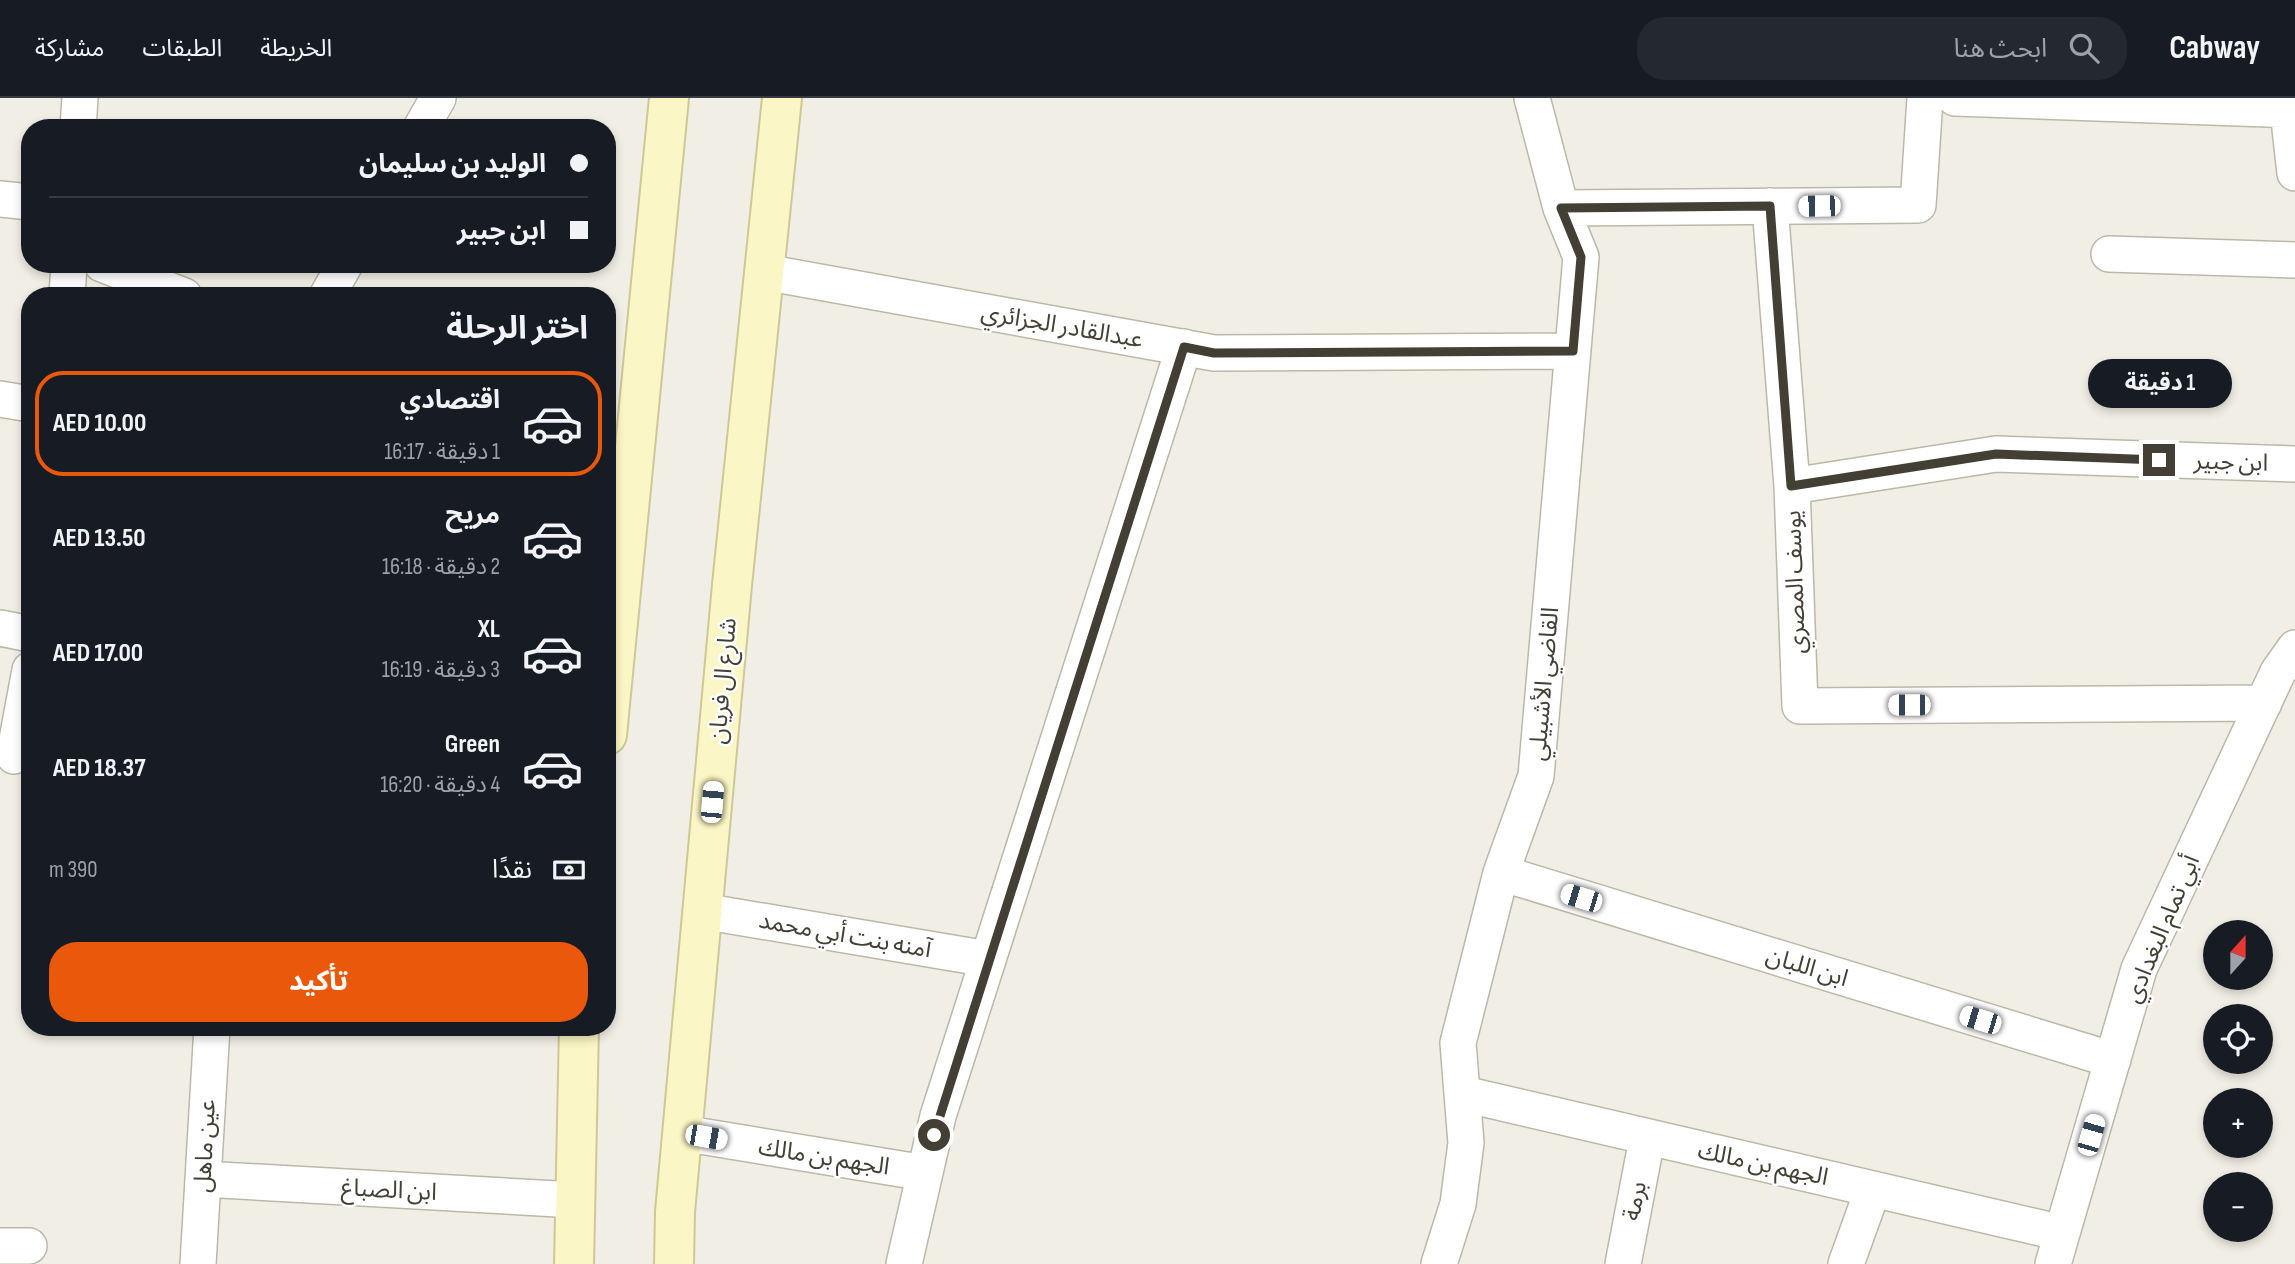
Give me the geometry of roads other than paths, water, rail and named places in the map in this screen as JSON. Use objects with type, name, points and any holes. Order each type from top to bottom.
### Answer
[{"type":"main road","points":[[616,543],[618,500],[669,98]]},
{"type":"main road","name":"شارع ال فريان","points":[[674,1264],[682,1133],[702,911],[782,98]]},
{"type":"main road","points":[[574,1264],[579,1036]]},
{"type":"street","points":[[79,119],[80,98]]},
{"type":"street","points":[[427,119],[438,98]]},
{"type":"street","name":"القاضي الأشبيلي","points":[[1439,1264],[1458,1204],[1466,1143],[1458,1043],[1501,873],[1536,776],[1581,257],[1561,208],[1532,98]]},
{"type":"street","points":[[1561,208],[1918,205],[1926,98]]},
{"type":"street","points":[[1955,98],[2291,110],[2295,173]]},
{"type":"street","points":[[0,199],[21,201]]},
{"type":"street","name":"يوسف المصري","points":[[1770,206],[1791,486],[1800,706],[2264,703]]},
{"type":"street","points":[[2109,254],[2295,260]]},
{"type":"street","name":"عبدالقادر الجزائري","points":[[764,272],[1214,353],[1573,351]]},
{"type":"street","points":[[125,273],[161,287]]},
{"type":"street","points":[[904,1264],[938,1116],[1184,347]]},
{"type":"street","points":[[0,398],[21,402]]},
{"type":"street","name":"ابن جبير","points":[[1791,486],[1996,454],[2295,464]]},
{"type":"street","points":[[0,628],[21,632]]},
{"type":"street","name":"أبي تمام البغدادي","points":[[2057,1249],[2140,969],[2278,672],[2295,648]]},
{"type":"street","points":[[14,763],[21,722]]},
{"type":"street","name":"ابن اللبان","points":[[1501,873],[2113,1060]]},
{"type":"street","name":"آمنه بنت أبي محمد","points":[[702,911],[988,959]]},
{"type":"street","name":"عين ماهل","points":[[198,1264],[211,1036]]},
{"type":"street","name":"الجهم بن مالك","points":[[1464,1094],[1647,1139],[1873,1189],[2057,1249]]},
{"type":"street","name":"الجهم بن مالك","points":[[682,1133],[925,1174]]},
{"type":"street","name":"برمة","points":[[1623,1264],[1647,1139]]},
{"type":"street","name":"ابن الصباغ","points":[[203,1179],[575,1200]]},
{"type":"street","points":[[1846,1264],[1873,1189]]}]
